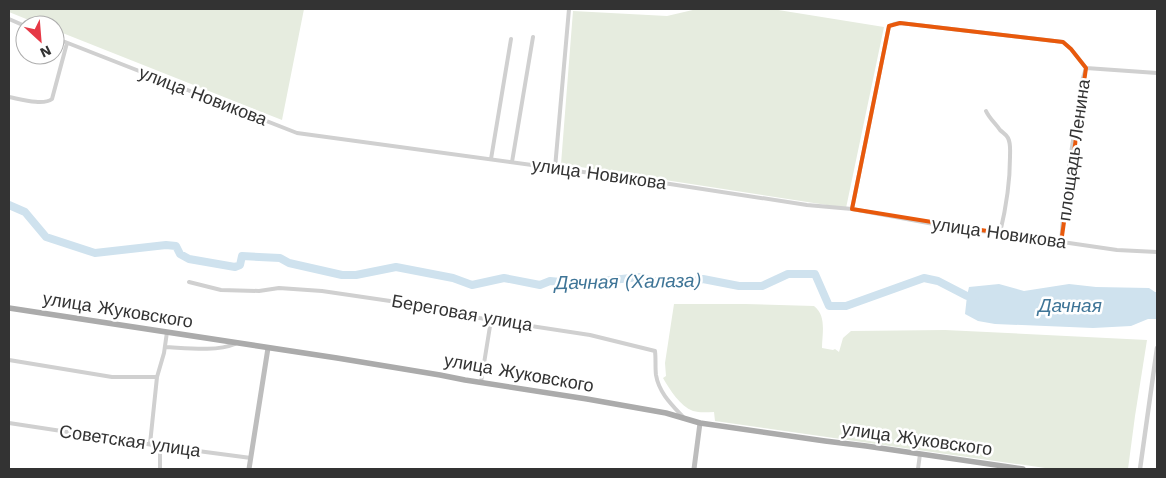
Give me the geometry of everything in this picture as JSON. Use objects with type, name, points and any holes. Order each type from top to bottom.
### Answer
[{"type":"main road","name":"улица Жуковского","points":[[9,308],[347,359],[666,413],[700,423],[1023,469]]},
{"type":"main road","points":[[250,469],[268,348]]},
{"type":"main road","points":[[694,469],[700,423]]},
{"type":"street","points":[[556,168],[569,9]]},
{"type":"street","points":[[852,209],[889,26],[900,23],[1063,42],[1086,68]]},
{"type":"street","points":[[512,162],[533,37]]},
{"type":"street","points":[[490,159],[511,39]]},
{"type":"street","points":[[9,97],[42,102],[50,101],[67,43]]},
{"type":"street","name":"улица Новикова","points":[[67,43],[297,133],[658,182],[807,205],[852,209],[961,229],[1061,243],[1117,250],[1157,252]]},
{"type":"street","name":"площадь Ленина","points":[[1061,243],[1065,193],[1082,81],[1086,68],[1157,73]]},
{"type":"street","points":[[986,111],[1007,135],[1010,142],[1010,176],[1000,233]]},
{"type":"street","name":"Береговая улица","points":[[189,282],[221,290],[259,291],[279,288],[322,291],[381,299],[414,308],[590,335],[655,351],[656,374],[660,388],[668,401],[686,419]]},
{"type":"street","points":[[481,382],[491,320]]},
{"type":"street","points":[[150,444],[157,377],[167,332]]},
{"type":"street","points":[[165,346],[211,348],[228,347],[236,343]]},
{"type":"street","points":[[1140,469],[1157,348]]},
{"type":"street","points":[[9,360],[112,376],[157,377]]},
{"type":"street","name":"Советская улица","points":[[9,423],[251,458]]},
{"type":"street","points":[[160,446],[160,469]]},
{"type":"street","points":[[918,469],[920,454]]},
{"type":"highlighted area","points":[[900,23],[1063,42],[1071,49],[1086,68],[1061,243],[852,209],[889,26]]},
{"type":"shaded area","points":[[9,9],[304,9],[282,120],[65,34],[65,15],[16,15],[9,12]]},
{"type":"shaded area","points":[[697,9],[772,9],[884,27],[846,208],[561,164],[573,11],[667,16]]},
{"type":"shaded area","points":[[674,304],[814,306],[821,315],[822,320],[822,348],[835,349],[839,352],[843,338],[851,331],[945,330],[1147,340],[1128,469],[1052,469],[715,421],[714,412],[696,412],[688,409],[680,402],[663,378],[666,376],[665,363]]},
{"type":"water","name":"Дачная","points":[[999,284],[1024,291],[1069,284],[1096,287],[1149,288],[1157,292],[1157,319],[1148,319],[1131,326],[1093,328],[995,324],[978,321],[965,314],[969,287]]},
{"type":"waterway","name":"Дачная (Халаза)","points":[[9,205],[25,212],[46,237],[95,253],[166,245],[176,246],[180,254],[189,259],[235,267],[240,265],[242,256],[280,258],[289,263],[342,275],[356,275],[396,267],[453,278],[472,285],[504,278],[540,285],[550,281],[592,285],[603,281],[640,277],[654,281],[682,284],[703,279],[739,286],[762,286],[788,274],[815,274],[829,306],[846,306],[924,278],[938,281],[967,296],[975,296]]}]
